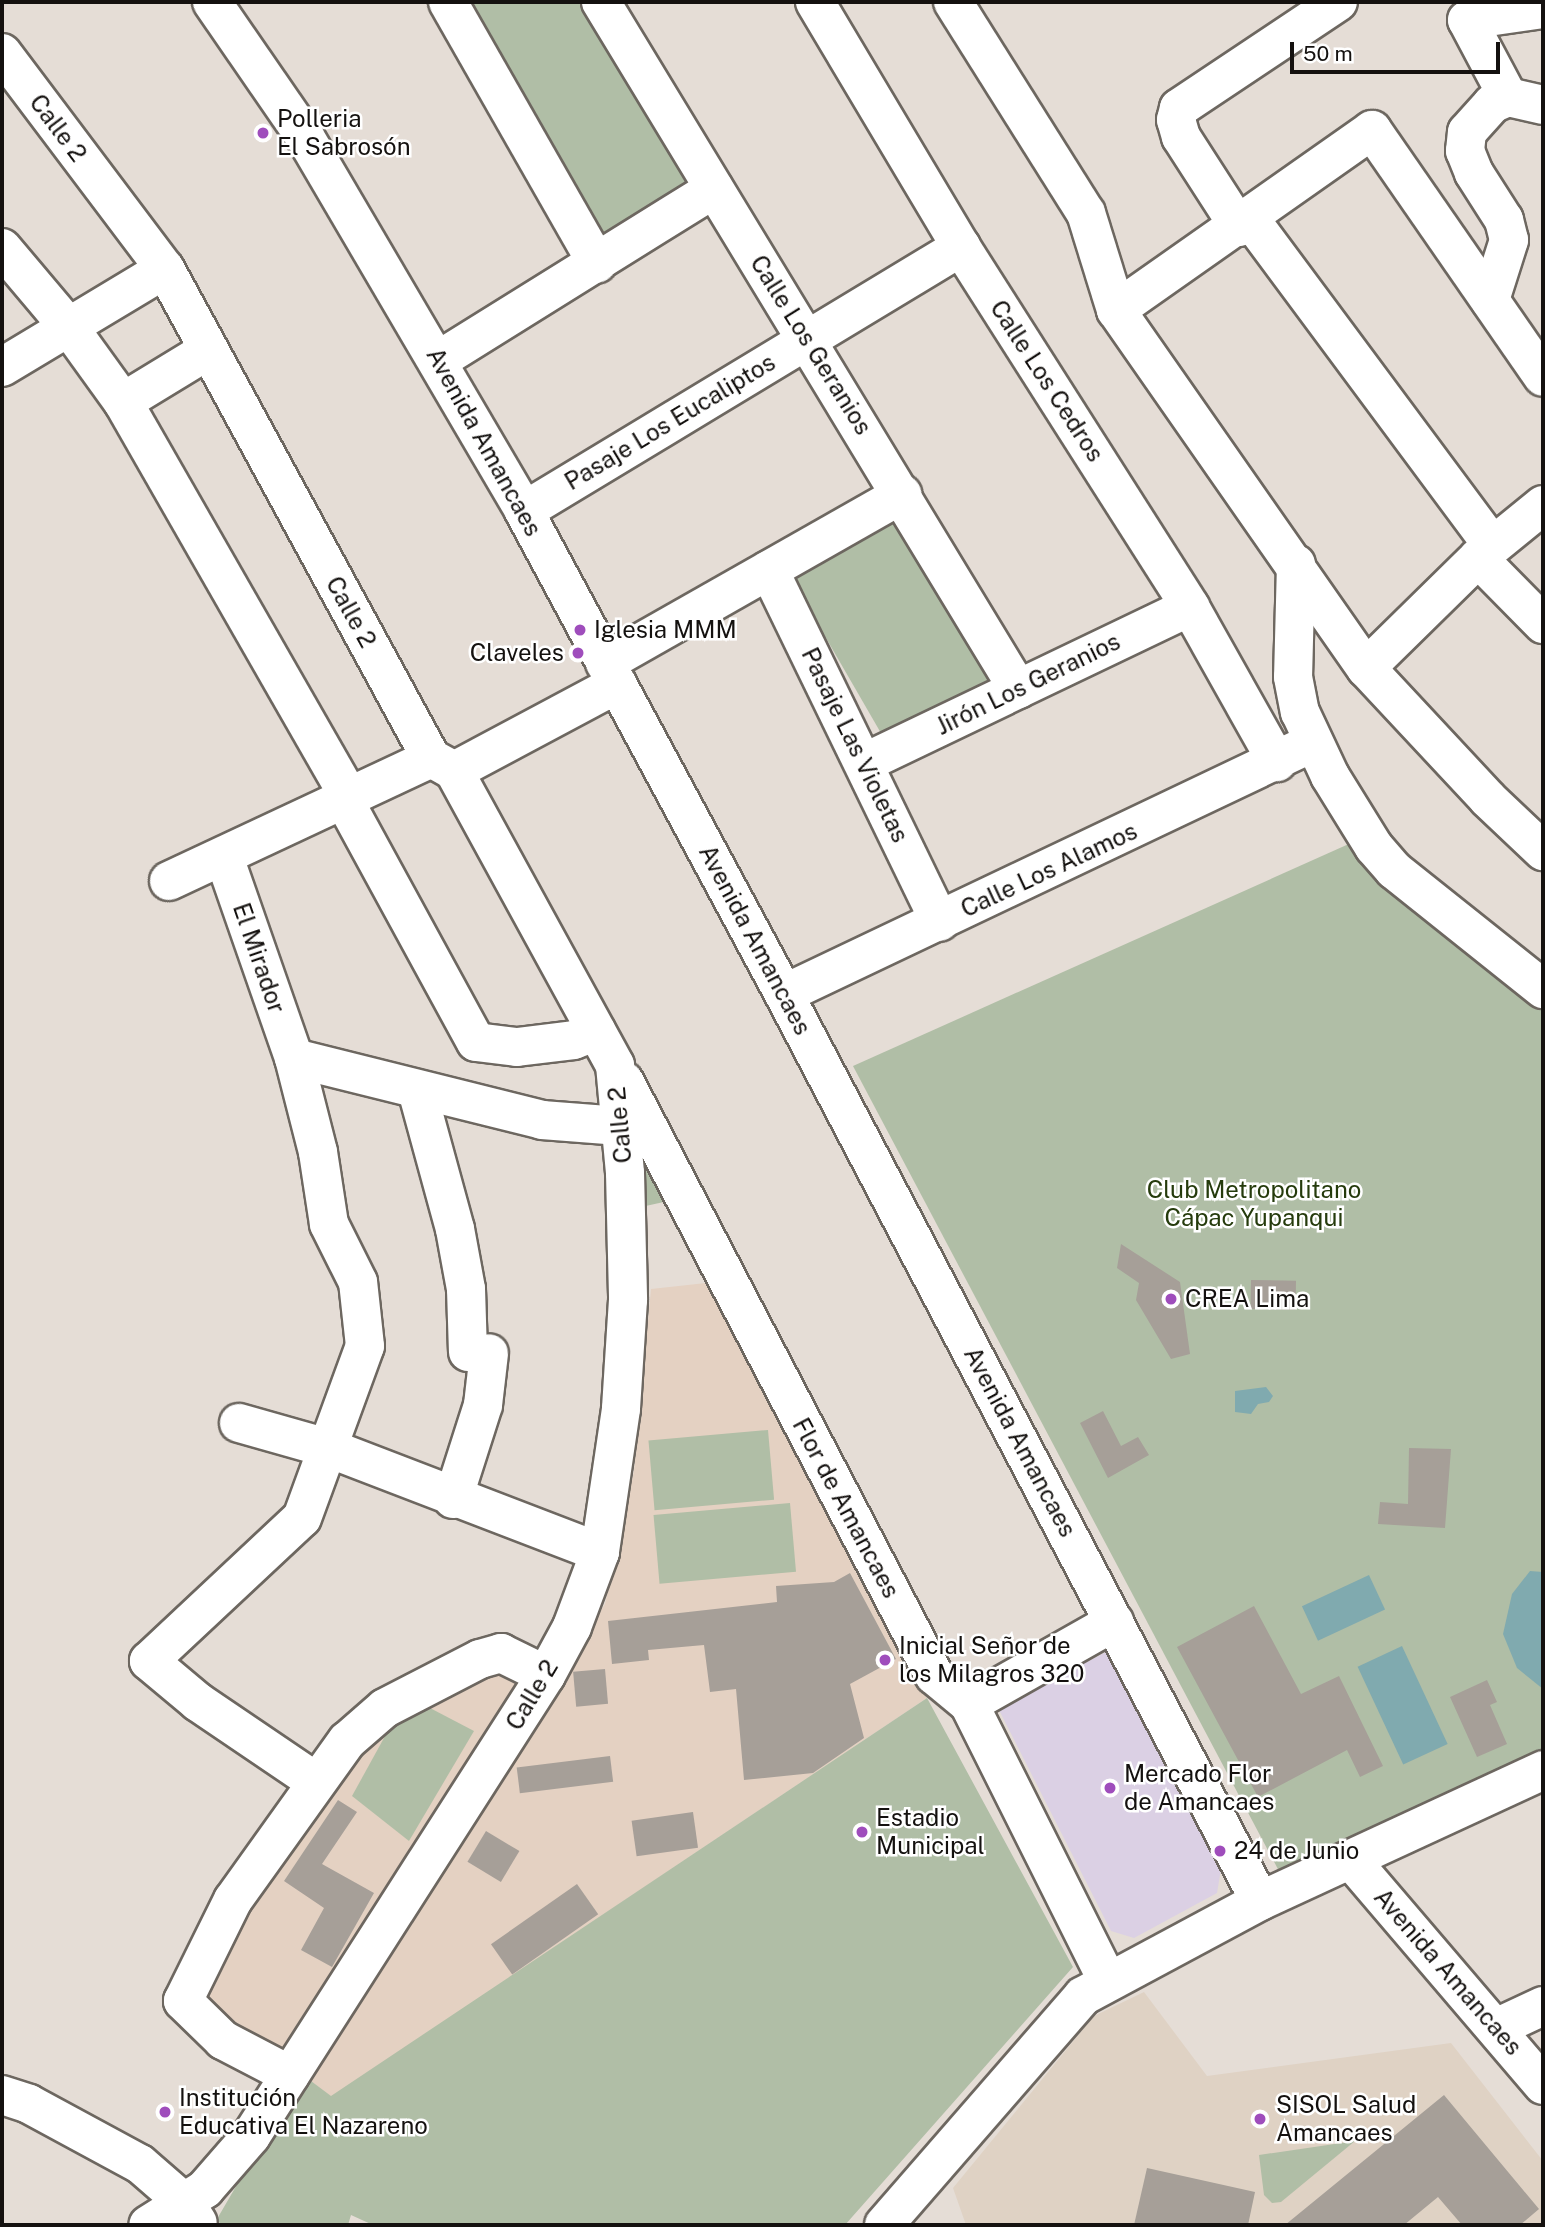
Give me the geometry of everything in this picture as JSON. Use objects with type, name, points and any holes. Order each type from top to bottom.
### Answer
[{"type":"street","name":"Avenida Amancaes","points":[[212,2],[267,76],[439,360],[524,511],[785,994],[1260,1901]]},
{"type":"street","points":[[448,2],[597,262]]},
{"type":"street","name":"Calle Los Geranios","points":[[601,2],[714,190],[808,338],[1018,689]]},
{"type":"street","name":"Calle Los Cedros","points":[[815,2],[961,247],[1190,607],[1277,762]]},
{"type":"street","points":[[953,2],[1086,213],[1116,310],[1296,564],[1366,668],[1488,799],[1543,851]]},
{"type":"street","points":[[1338,2],[1179,108],[1177,120],[1181,137],[1485,552],[1543,624]]},
{"type":"street","points":[[1525,101],[1467,20],[1543,9]]},
{"type":"street","name":"Calle 2","points":[[2,53],[165,270],[207,352],[615,1065],[629,1236],[627,1346],[600,1552],[572,1627],[546,1675],[229,2166],[193,2215],[148,2225]]},
{"type":"street","points":[[1490,300],[1509,240],[1504,220],[1474,173],[1465,151],[1467,132],[1492,104],[1525,101]]},
{"type":"street","points":[[1116,310],[1245,223],[1373,130],[1543,377]]},
{"type":"street","points":[[439,360],[714,190]]},
{"type":"street","name":"Pasaje Los Eucaliptos","points":[[524,511],[961,247]]},
{"type":"street","points":[[2,248],[71,330],[123,402],[348,801],[476,1042],[517,1047],[575,1041],[596,1031]]},
{"type":"street","points":[[2,368],[71,330],[165,270]]},
{"type":"street","points":[[123,402],[207,352]]},
{"type":"street","points":[[169,881],[348,801],[442,765],[611,673],[769,570],[902,494]]},
{"type":"street","points":[[1366,668],[1485,552],[1542,510]]},
{"type":"street","points":[[1296,564],[1293,677],[1312,743],[1359,824],[1394,870],[1543,989]]},
{"type":"street","name":"Pasaje Las Violetas","points":[[769,570],[866,762],[940,922]]},
{"type":"street","name":"Jirón Los Geranios","points":[[866,762],[1190,607]]},
{"type":"street","points":[[1293,677],[1303,655],[1312,645],[1325,638],[1343,636]]},
{"type":"street","name":"Calle Los Alamos","points":[[785,994],[1277,762],[1312,743]]},
{"type":"street","name":"El Mirador","points":[[224,857],[295,1058],[318,1152],[329,1224],[358,1282],[365,1346],[331,1449],[302,1518],[149,1661],[198,1702],[316,1782]]},
{"type":"street","points":[[295,1058],[417,1090],[466,1098],[542,1120],[620,1126]]},
{"type":"street","name":"Flor de Amancaes","points":[[615,1065],[934,1675],[969,1704],[1107,1979]]},
{"type":"street","points":[[417,1090],[455,1229],[479,1353],[483,1405],[453,1499]]},
{"type":"street","points":[[239,1423],[331,1449],[453,1499],[600,1552]]},
{"type":"street","points":[[969,1704],[1114,1622]]},
{"type":"street","points":[[290,2075],[223,2040],[183,2001],[233,1900],[347,1741],[385,1708],[480,1659],[501,1653],[546,1675]]},
{"type":"street","points":[[884,2225],[1083,1996],[1107,1979],[1260,1901],[1543,1770]]},
{"type":"street","name":"Avenida Amancaes","points":[[1351,1860],[1543,2085]]},
{"type":"street","points":[[1496,2028],[1543,2006]]},
{"type":"street","points":[[2,2095],[29,2104],[140,2164],[193,2215]]},
{"type":"shaded area","points":[[706,1283],[757,1369],[852,1559],[927,1698],[331,2097],[307,2078],[605,1604],[634,1471],[651,1289]]},
{"type":"shaded area","name":"Mercado Flor de Amancaes","points":[[1112,1649],[1221,1869],[1217,1893],[1134,1938],[1111,1931],[998,1708]]},
{"type":"shaded area","points":[[491,1664],[531,1677],[285,2062],[196,2000],[247,1896],[388,1712],[453,1697]]},
{"type":"shaded area","name":"SISOL Salud Amancaes","points":[[1144,1992],[1207,2076],[1451,2043],[1543,2161],[1543,2225],[966,2225],[953,2188],[1094,2016]]},
{"type":"green space","points":[[465,2],[588,2],[699,182],[599,246]]},
{"type":"green space","points":[[897,511],[996,682],[887,744],[789,574]]},
{"type":"green space","name":"Club Metropolitano Cápac Yupanqui","points":[[1351,843],[1543,1006],[1543,1751],[1280,1873],[853,1066]]},
{"type":"green space","points":[[651,1168],[673,1200],[641,1207],[644,1172]]},
{"type":"green space","points":[[768,1430],[774,1500],[655,1510],[648,1440]]},
{"type":"green space","points":[[790,1503],[796,1572],[660,1584],[654,1515]]},
{"type":"green space","name":"Estadio Municipal","points":[[927,1698],[1073,1967],[845,2225],[373,2225],[351,2215],[348,2225],[221,2225],[217,2219],[274,2121],[307,2078],[331,2096]]},
{"type":"green space","points":[[430,1708],[474,1731],[409,1841],[352,1796],[395,1718]]},
{"type":"green space","points":[[1355,2141],[1281,2202],[1272,2203],[1264,2195],[1259,2155]]},
{"type":"water","points":[[1266,1387],[1273,1396],[1269,1402],[1258,1404],[1251,1414],[1235,1412],[1235,1391]]},
{"type":"water","points":[[1530,1571],[1543,1572],[1543,1689],[1517,1668],[1503,1634],[1512,1594]]},
{"type":"water","points":[[1369,1575],[1385,1609],[1318,1641],[1302,1606]]},
{"type":"water","points":[[1402,1646],[1448,1744],[1403,1765],[1358,1667]]},
{"type":"building","points":[[1121,1244],[1180,1282],[1190,1354],[1171,1359],[1136,1300],[1139,1283],[1117,1268]]},
{"type":"building","points":[[1251,1280],[1296,1281],[1295,1310],[1250,1309]]},
{"type":"building","points":[[1103,1411],[1121,1446],[1138,1437],[1149,1455],[1108,1478],[1080,1423]]},
{"type":"building","points":[[1409,1448],[1451,1449],[1445,1528],[1378,1524],[1380,1502],[1408,1504]]},
{"type":"building","points":[[850,1573],[896,1659],[850,1684],[864,1738],[813,1773],[744,1780],[736,1689],[710,1692],[704,1645],[648,1650],[649,1660],[612,1664],[608,1621],[777,1602],[776,1586],[834,1582]]},
{"type":"building","points":[[1254,1606],[1301,1694],[1339,1676],[1383,1766],[1360,1777],[1347,1750],[1258,1797],[1177,1647]]},
{"type":"building","points":[[605,1669],[608,1704],[576,1707],[573,1672]]},
{"type":"building","points":[[1487,1680],[1497,1702],[1490,1705],[1507,1744],[1477,1757],[1450,1697]]},
{"type":"building","points":[[610,1756],[613,1782],[520,1793],[517,1767]]},
{"type":"building","points":[[338,1800],[357,1812],[322,1864],[374,1893],[332,1967],[301,1950],[324,1908],[284,1881]]},
{"type":"building","points":[[693,1812],[698,1848],[637,1856],[632,1821]]},
{"type":"building","points":[[486,1831],[519,1851],[501,1882],[467,1862]]},
{"type":"building","points":[[577,1884],[598,1914],[512,1975],[491,1944]]},
{"type":"building","points":[[1444,2095],[1539,2209],[1520,2225],[1462,2225],[1438,2197],[1404,2225],[1285,2225]]},
{"type":"building","points":[[1147,2168],[1255,2192],[1248,2225],[1134,2225]]},
{"type":"place","name":"Polleria El Sabrosón","points":[[263,133]]},
{"type":"place","name":"Iglesia MMM","points":[[580,630]]},
{"type":"place","name":"Claveles","points":[[578,653]]},
{"type":"place","name":"CREA Lima","points":[[1171,1299]]},
{"type":"place","name":"Inicial Señor de los Milagros 320","points":[[885,1660]]},
{"type":"place","name":"Mercado Flor de Amancaes","points":[[1110,1788]]},
{"type":"place","name":"Estadio Municipal","points":[[862,1832]]},
{"type":"place","name":"24 de Junio","points":[[1220,1851]]},
{"type":"place","name":"Institución Educativa El Nazareno","points":[[165,2112]]},
{"type":"place","name":"SISOL Salud Amancaes","points":[[1260,2119]]}]
